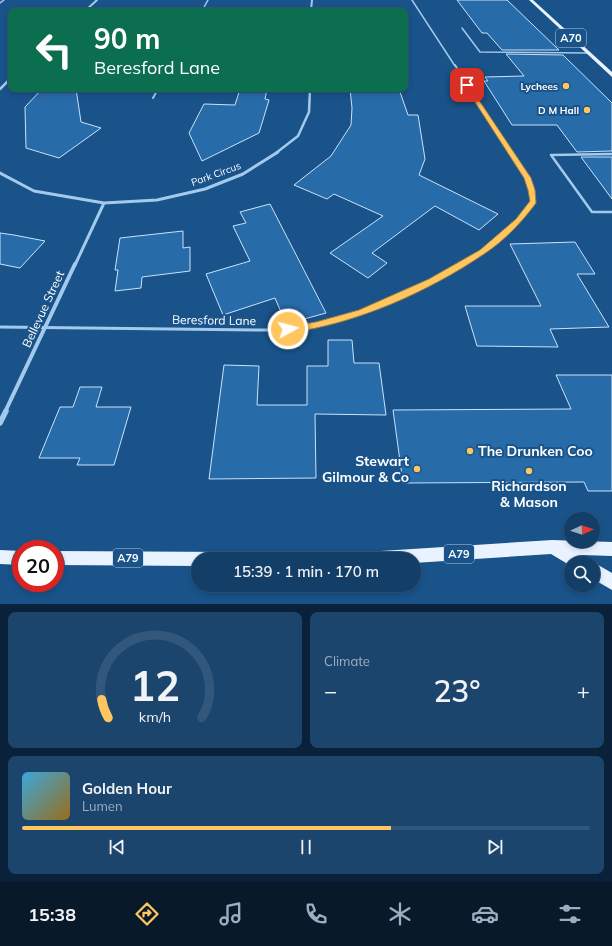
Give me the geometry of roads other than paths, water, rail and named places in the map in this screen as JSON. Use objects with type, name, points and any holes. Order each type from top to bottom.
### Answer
[{"type":"main road","name":"A70","points":[[530,0],[612,75]]},
{"type":"main road","name":"A79","points":[[421,555],[552,547],[612,549]]},
{"type":"main road","points":[[552,547],[568,556]]},
{"type":"main road","points":[[0,557],[12,558]]},
{"type":"main road","name":"A79","points":[[64,558],[191,559]]},
{"type":"main road","points":[[600,574],[612,582]]},
{"type":"street","points":[[88,8],[97,0]]},
{"type":"street","points":[[0,89],[8,81]]},
{"type":"street","name":"Park Circus","points":[[0,173],[34,191],[104,203],[157,200],[205,188],[243,174],[277,152],[298,136],[309,112],[310,92]]},
{"type":"street","name":"Bellevue Street","points":[[0,423],[104,203]]},
{"type":"lane","points":[[0,3],[4,0]]},
{"type":"lane","name":"Beresford Lane","points":[[0,327],[288,329],[316,326],[362,313],[399,297],[456,268],[483,252],[518,221],[534,202],[532,190],[527,178],[412,0]]},
{"type":"lane","points":[[462,28],[480,52],[588,53]]},
{"type":"lane","points":[[153,98],[156,92]]},
{"type":"lane","points":[[612,154],[551,155],[592,212],[612,212]]},
{"type":"place","name":"Lychees","points":[[566,86]]},
{"type":"place","name":"D M Hall","points":[[587,110]]},
{"type":"place","name":"The Drunken Coo","points":[[470,451]]},
{"type":"place","name":"Stewart Gilmour & Co","points":[[417,469]]},
{"type":"place","name":"Richardson & Mason","points":[[529,471]]}]
